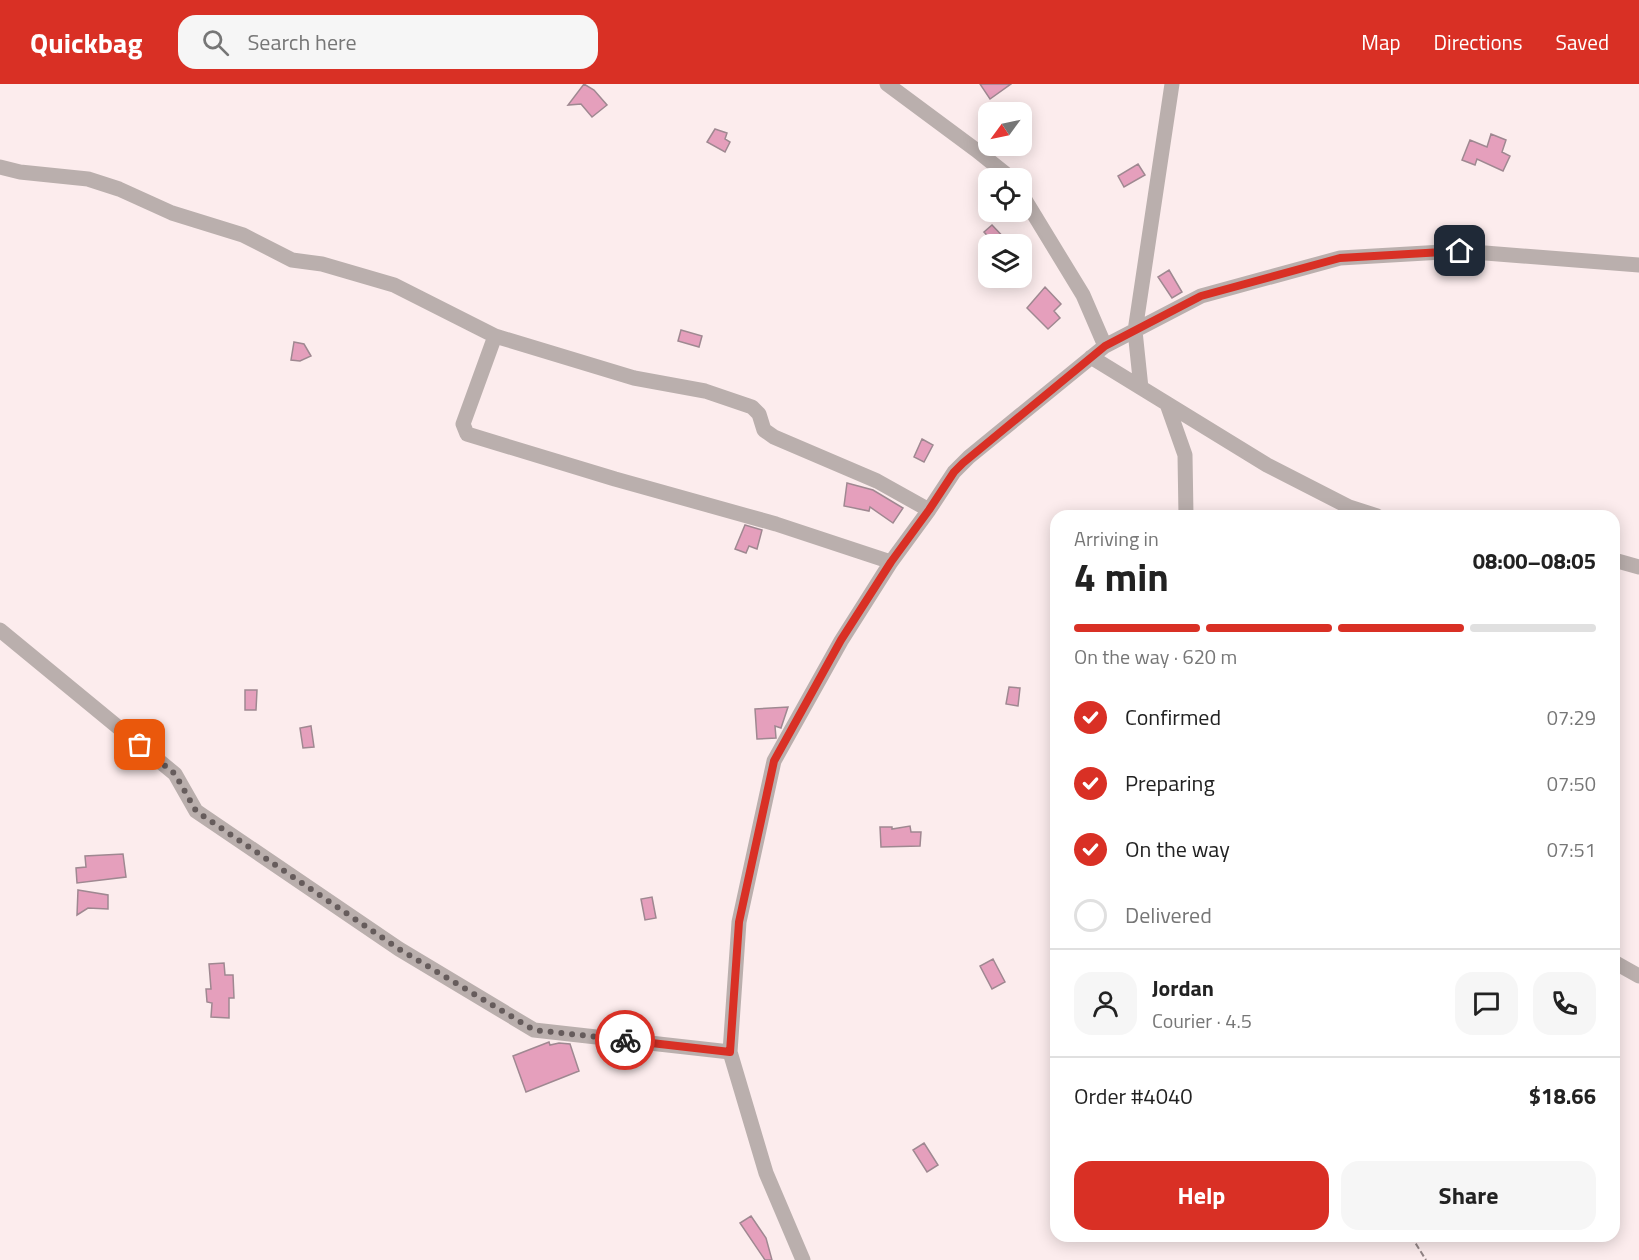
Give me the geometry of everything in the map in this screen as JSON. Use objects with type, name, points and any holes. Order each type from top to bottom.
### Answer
[{"type":"street","points":[[887,84],[998,168]]},
{"type":"street","points":[[1141,388],[1135,331],[1172,84]]},
{"type":"street","points":[[0,167],[20,172],[88,179],[119,189],[172,213],[243,235],[292,260],[322,264],[394,285],[495,336],[634,378],[705,391],[752,407],[759,414],[764,430],[774,437],[877,481],[929,510]]},
{"type":"street","points":[[1032,211],[1083,295],[1105,346]]},
{"type":"street","points":[[802,1260],[766,1173],[730,1052],[739,922],[774,761],[841,640],[891,562],[954,472],[1105,346],[1201,296],[1340,258],[1460,251],[1639,265]]},
{"type":"street","points":[[495,336],[463,424],[467,434],[615,479],[776,524],[891,562]]},
{"type":"street","points":[[1091,357],[1267,465],[1358,510]]},
{"type":"street","points":[[1167,404],[1185,455],[1186,510]]},
{"type":"street","points":[[1620,562],[1639,567]]},
{"type":"street","points":[[0,630],[175,774],[196,811],[399,949],[534,1030],[730,1052]]},
{"type":"street","points":[[1620,965],[1639,976]]},
{"type":"path","points":[[1415,1242],[1426,1260]]},
{"type":"building","points":[[584,84],[594,90],[607,105],[592,117],[581,104],[568,105]]},
{"type":"building","points":[[980,84],[1011,84],[990,99]]},
{"type":"building","points":[[715,129],[727,133],[725,139],[730,142],[725,152],[707,142]]},
{"type":"building","points":[[1491,134],[1506,140],[1502,152],[1510,156],[1503,171],[1477,159],[1475,165],[1462,160],[1470,140],[1487,147]]},
{"type":"building","points":[[1138,164],[1145,175],[1124,187],[1118,176]]},
{"type":"building","points":[[992,225],[1001,234],[986,234],[984,232]]},
{"type":"building","points":[[1169,270],[1182,292],[1172,298],[1158,277]]},
{"type":"building","points":[[1045,287],[1061,304],[1054,311],[1060,318],[1048,329],[1027,308]]},
{"type":"building","points":[[681,330],[702,336],[699,347],[678,341]]},
{"type":"building","points":[[294,342],[304,344],[311,356],[300,361],[291,360]]},
{"type":"building","points":[[922,439],[933,445],[924,462],[914,457]]},
{"type":"building","points":[[847,483],[873,490],[903,508],[893,523],[870,507],[869,511],[844,506]]},
{"type":"building","points":[[745,525],[762,530],[757,549],[749,546],[746,553],[735,549]]},
{"type":"building","points":[[1009,687],[1020,688],[1018,706],[1006,704]]},
{"type":"building","points":[[245,690],[257,690],[256,710],[245,710]]},
{"type":"building","points":[[788,707],[781,728],[775,726],[776,738],[757,739],[755,709]]},
{"type":"building","points":[[311,726],[314,747],[303,748],[300,728]]},
{"type":"building","points":[[910,826],[911,832],[921,832],[920,846],[881,847],[880,827],[892,827],[892,829]]},
{"type":"building","points":[[123,854],[126,877],[77,883],[76,868],[86,867],[85,856]]},
{"type":"building","points":[[78,890],[108,895],[108,909],[88,908],[77,915]]},
{"type":"building","points":[[652,897],[656,918],[645,920],[641,899]]},
{"type":"building","points":[[993,959],[1005,982],[992,989],[980,966]]},
{"type":"building","points":[[224,963],[225,975],[233,975],[234,998],[229,998],[229,1018],[211,1017],[212,1003],[207,1002],[206,989],[211,989],[209,964]]},
{"type":"building","points":[[549,1042],[550,1045],[570,1044],[579,1071],[526,1092],[513,1056]]},
{"type":"building","points":[[924,1143],[938,1165],[927,1172],[913,1150]]},
{"type":"building","points":[[751,1216],[766,1238],[772,1260],[765,1260],[740,1223]]},
{"type":"way so far","points":[[140,745],[175,774],[196,811],[399,949],[534,1030],[625,1040]]},
{"type":"route","points":[[625,1040],[730,1052],[739,922],[774,761],[841,640],[891,562],[954,472],[969,457],[1105,346],[1201,296],[1340,258],[1460,251]]}]
